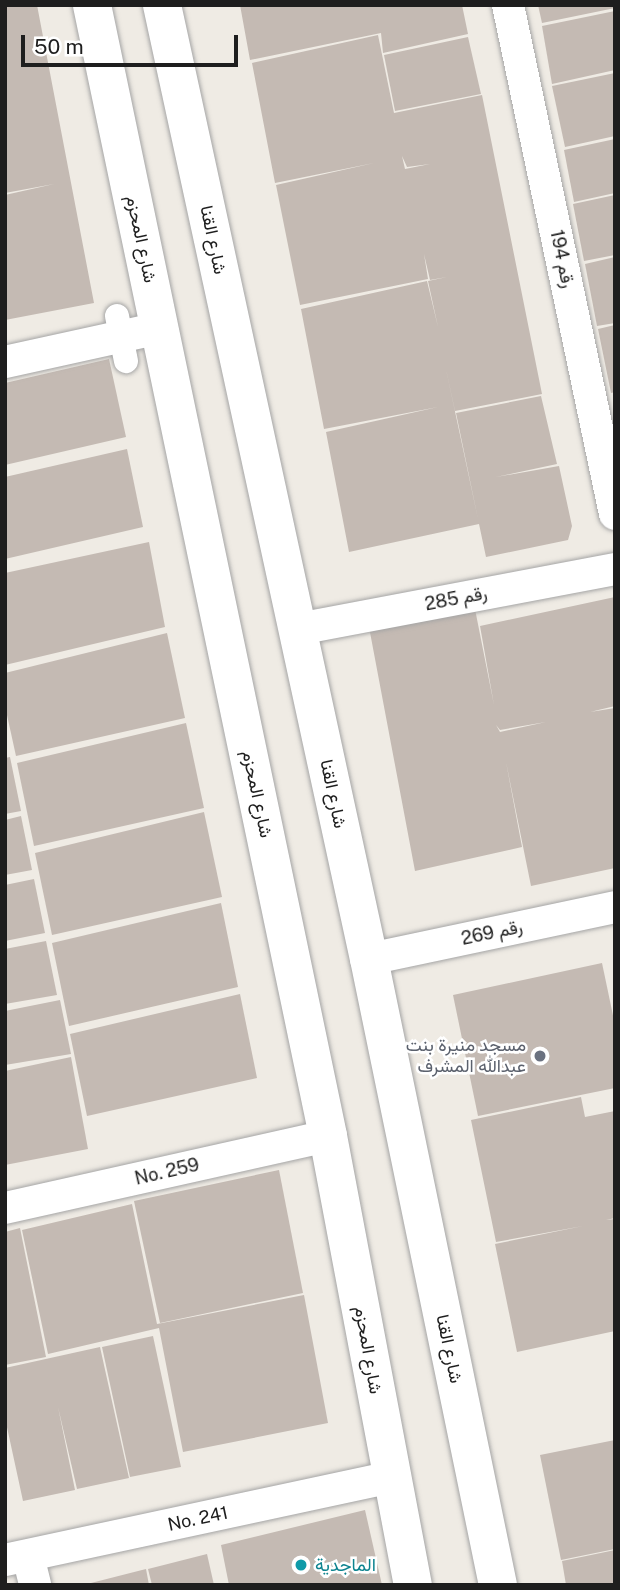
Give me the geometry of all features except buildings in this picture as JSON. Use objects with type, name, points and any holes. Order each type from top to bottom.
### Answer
[{"type":"street","name":"شارع المحزم","points":[[92,5],[328,1136],[413,1585]]},
{"type":"street","name":"شارع القنا","points":[[162,5],[369,959],[498,1585]]},
{"type":"street","name":"رقم 194","points":[[508,5],[615,514]]},
{"type":"street","points":[[5,362],[160,328]]},
{"type":"street","name":"رقم 285","points":[[298,629],[615,569]]},
{"type":"street","name":"رقم 269","points":[[369,959],[615,907]]},
{"type":"street","name":"No. 259","points":[[5,1208],[328,1136]]},
{"type":"street","name":"No. 241","points":[[23,1567],[391,1477]]},
{"type":"place","name":"مسجد منيرة بنت عبدالله المشرف","points":[[540,1056]]},
{"type":"place","name":"الماجدية","points":[[301,1565]]}]
